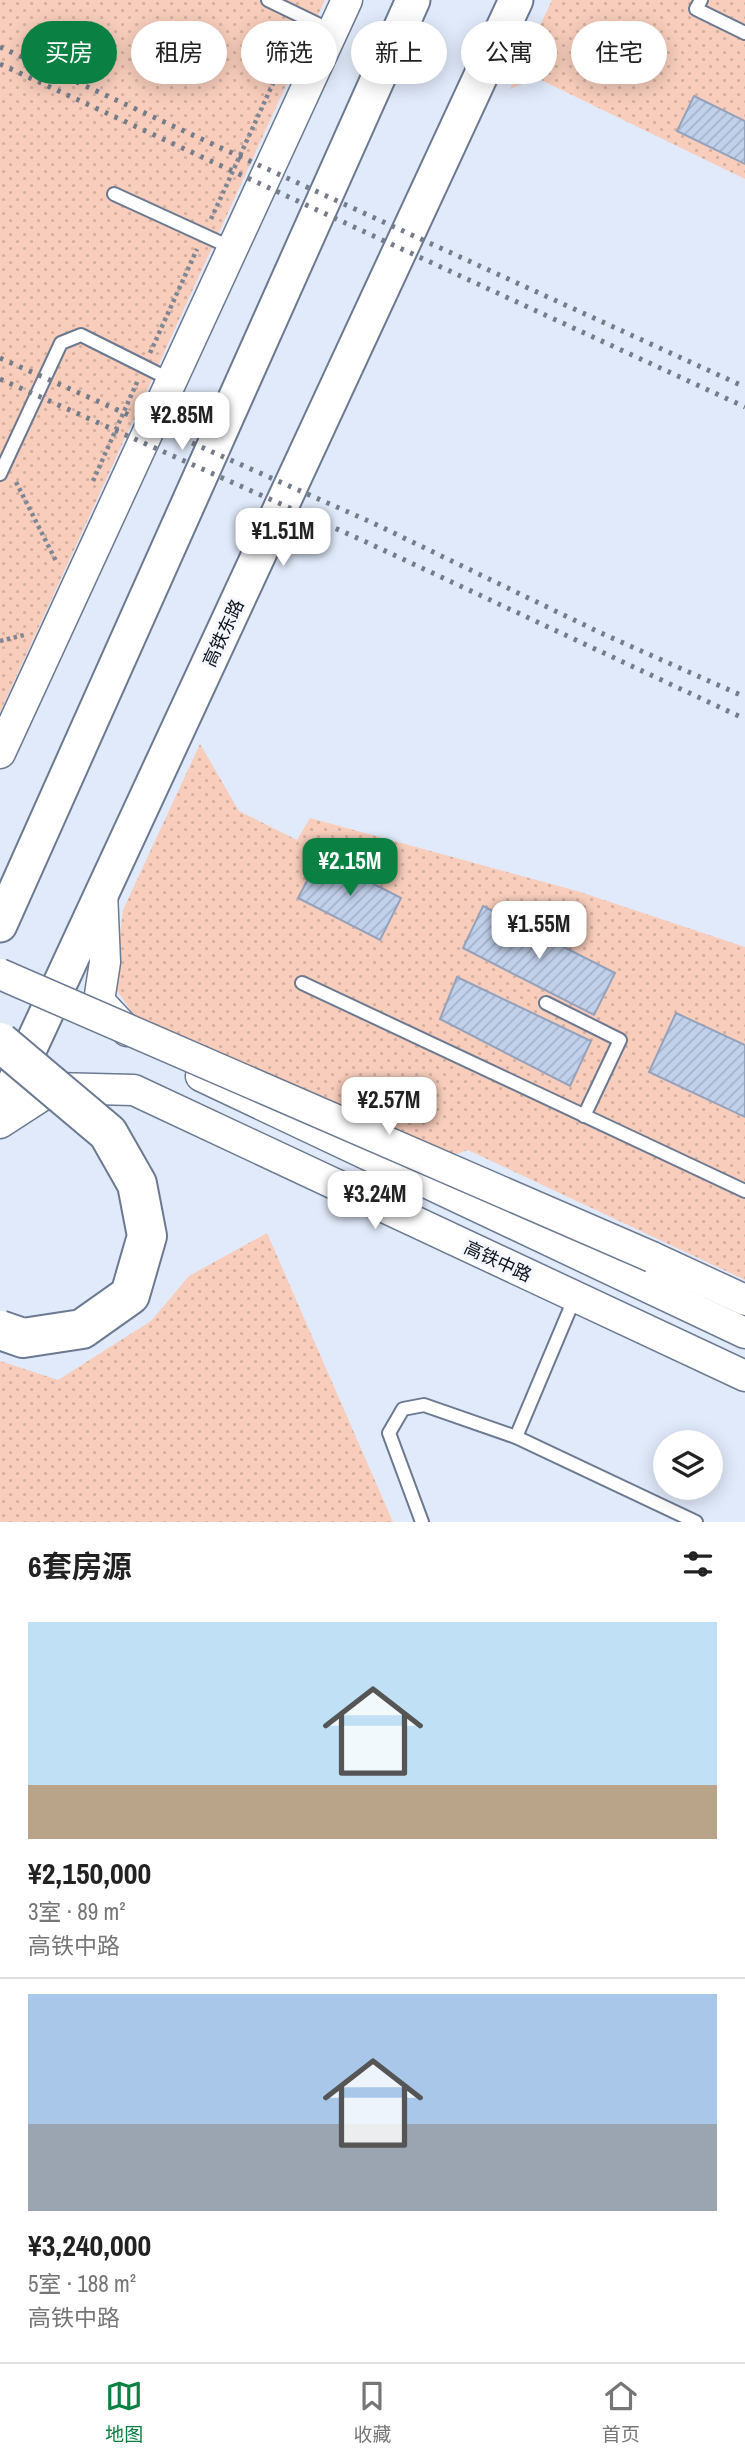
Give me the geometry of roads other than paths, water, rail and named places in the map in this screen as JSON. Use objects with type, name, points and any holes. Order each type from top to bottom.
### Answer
[{"type":"highway","points":[[0,1042],[108,1133],[137,1184],[147,1236],[130,1295],[82,1329],[23,1338],[0,1331]]},
{"type":"main road","points":[[0,925],[413,0]]},
{"type":"main road","name":"高铁东路","points":[[0,1113],[516,0]]},
{"type":"street","points":[[337,22],[347,0]]},
{"type":"street","points":[[0,753],[309,84]]},
{"type":"street","points":[[102,892],[106,962],[99,1001],[143,1049],[745,1333]]},
{"type":"street","points":[[0,975],[652,1257],[745,1300]]},
{"type":"street","name":"高铁中路","points":[[0,1123],[54,1088],[134,1090],[745,1376]]},
{"type":"lane","points":[[268,0],[312,21]]},
{"type":"lane","points":[[701,0],[696,9],[745,33]]},
{"type":"lane","points":[[114,194],[233,248]]},
{"type":"lane","points":[[0,474],[61,343],[81,335],[171,380]]},
{"type":"lane","points":[[302,983],[745,1191]]},
{"type":"lane","points":[[546,1003],[620,1040],[584,1116]]},
{"type":"lane","points":[[516,1437],[575,1297]]},
{"type":"lane","points":[[422,1522],[389,1433],[403,1409],[424,1405],[516,1437],[696,1522]]},
{"type":"railway","points":[[0,47],[745,387]]},
{"type":"railway","points":[[0,64],[745,407]]},
{"type":"railway","points":[[0,358],[373,523],[601,633],[745,697]]},
{"type":"railway","points":[[0,379],[364,541],[745,719]]}]
